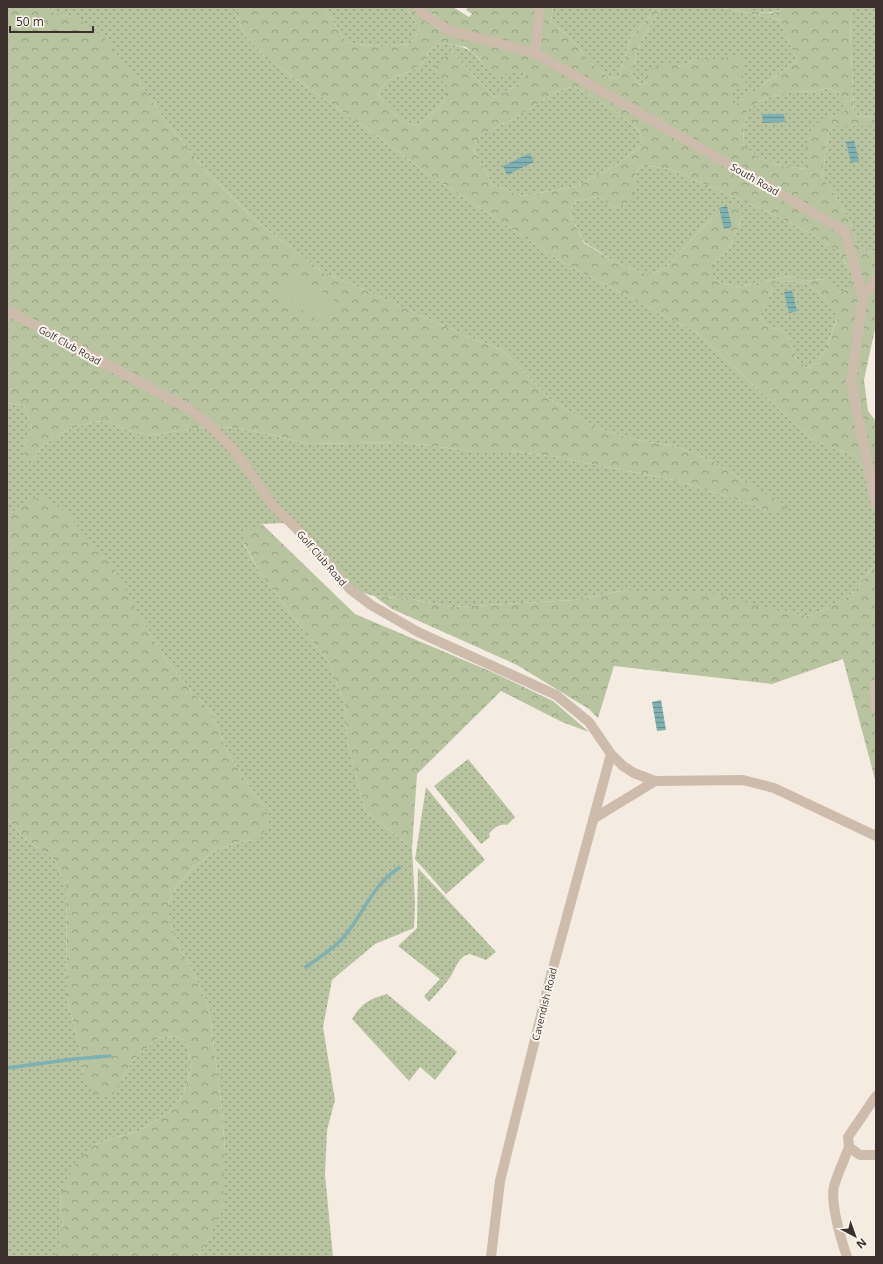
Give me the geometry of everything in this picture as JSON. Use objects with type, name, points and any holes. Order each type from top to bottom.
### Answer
[{"type":"street","name":"South Road","points":[[418,7],[422,13],[450,31],[535,53],[845,231],[863,297],[851,382],[876,505]]},
{"type":"street","points":[[535,53],[540,7]]},
{"type":"street","points":[[863,297],[876,280]]},
{"type":"street","name":"Golf Club Road","points":[[7,310],[189,409],[210,426],[232,448],[260,485],[272,505],[297,529],[350,589],[372,605],[418,632],[556,694],[589,722],[611,754],[623,766],[634,773],[655,781]]},
{"type":"street","points":[[876,684],[876,708]]},
{"type":"street","name":"Cavendish Road","points":[[491,1257],[500,1181],[550,980],[611,754]]},
{"type":"street","points":[[594,819],[655,781],[743,780],[774,788],[876,836]]},
{"type":"street","points":[[847,1257],[834,1212],[834,1187],[848,1148],[848,1137],[876,1096]]},
{"type":"street","points":[[848,1148],[860,1155],[876,1155]]},
{"type":"green space","points":[[7,7],[45,7],[53,12],[75,18],[100,33],[140,83],[167,123],[207,172],[256,221],[324,273],[466,336],[503,350],[550,399],[596,428],[642,441],[676,446],[718,464],[745,482],[784,504],[788,509],[778,512],[768,512],[754,505],[674,480],[550,456],[511,451],[471,451],[402,442],[307,444],[268,434],[235,428],[210,426],[152,435],[135,433],[106,421],[92,422],[67,430],[42,446],[33,461],[25,460],[24,446],[32,426],[24,406],[7,403]]},
{"type":"green space","points":[[45,7],[234,7],[244,35],[266,58],[380,138],[431,176],[564,263],[697,333],[811,439],[857,457],[872,486],[876,505],[876,563],[853,593],[824,610],[808,616],[661,593],[626,590],[575,600],[453,607],[411,599],[374,596],[350,589],[297,529],[284,523],[262,524],[243,543],[261,574],[298,624],[327,659],[345,704],[347,739],[365,811],[412,848],[415,904],[414,928],[375,944],[332,980],[323,1027],[335,1100],[327,1130],[325,1175],[333,1257],[197,1257],[210,1237],[225,1151],[222,1111],[209,1007],[187,960],[176,941],[168,916],[168,905],[176,887],[193,868],[214,851],[235,843],[255,840],[266,808],[253,792],[228,753],[211,711],[192,692],[165,658],[142,620],[22,505],[7,516],[7,403],[24,406],[32,426],[24,446],[33,461],[42,446],[67,430],[92,422],[106,421],[135,433],[152,435],[210,426],[235,428],[268,434],[307,444],[402,442],[471,451],[511,451],[550,456],[674,480],[754,505],[768,512],[745,482],[718,464],[676,446],[642,441],[596,428],[550,399],[503,350],[466,336],[324,273],[256,221],[207,172],[167,123],[140,83],[75,18],[53,12]]},
{"type":"green space","points":[[234,7],[324,7],[346,42],[371,46],[386,46],[410,44],[420,29],[406,7],[453,7],[469,17],[472,14],[466,10],[468,7],[553,7],[551,21],[570,38],[590,62],[609,78],[619,77],[631,37],[655,7],[661,7],[640,43],[631,73],[639,85],[648,82],[646,72],[654,67],[675,61],[678,67],[695,59],[714,59],[741,56],[745,69],[741,71],[747,85],[731,93],[731,107],[797,61],[780,20],[719,7],[732,7],[773,13],[784,7],[850,7],[854,114],[859,117],[876,116],[876,126],[836,126],[829,132],[822,177],[840,203],[858,244],[869,253],[876,250],[876,324],[864,380],[868,411],[876,421],[876,505],[872,486],[857,457],[811,439],[697,333],[564,263],[431,176],[380,138],[266,58],[244,35]],"holes":[[[442,43],[466,47],[496,76],[524,71],[527,79],[495,98],[451,51],[432,70],[448,88],[445,101],[418,126],[412,124],[395,114],[378,95],[385,83],[411,71],[423,63],[429,52],[435,46]],[[574,86],[607,106],[639,130],[643,145],[616,165],[577,186],[523,196],[493,185],[473,149],[481,135],[511,120],[556,92]],[[829,88],[840,94],[847,108],[841,115],[832,115],[820,120],[813,128],[807,143],[807,163],[805,169],[779,165],[758,158],[743,144],[744,127],[748,109],[766,98],[794,91],[812,92]],[[640,165],[670,169],[768,212],[816,236],[840,253],[854,279],[850,288],[839,293],[824,279],[804,281],[789,276],[739,287],[725,284],[713,279],[713,264],[729,249],[743,216],[736,205],[725,208],[705,225],[666,267],[649,275],[615,262],[584,243],[569,212],[576,201],[598,197],[616,208],[634,198],[635,177]],[[775,282],[798,282],[810,286],[826,300],[838,317],[826,349],[818,362],[807,368],[796,359],[790,342],[783,331],[766,325],[760,316]]]},
{"type":"green space","points":[[324,7],[406,7],[420,29],[410,44],[378,46],[346,42]]},
{"type":"green space","points":[[553,7],[655,7],[631,37],[619,77],[609,78],[590,62],[570,38],[551,21]]},
{"type":"green space","points":[[661,7],[719,7],[780,20],[797,61],[730,108],[731,93],[714,59],[695,59],[685,65],[677,67],[675,61],[648,82],[639,85],[631,73],[640,43]]},
{"type":"green space","points":[[733,7],[784,7],[773,12],[766,13]]},
{"type":"green space","points":[[850,7],[876,7],[876,116],[859,117],[854,114]]},
{"type":"green space","points":[[442,43],[467,49],[476,55],[485,67],[524,71],[527,79],[495,98],[451,51],[449,88],[445,101],[418,126],[412,124],[395,114],[378,95],[385,83],[418,67],[423,63],[432,48]]},
{"type":"green space","points":[[574,86],[607,106],[639,130],[643,145],[616,165],[577,186],[523,196],[493,185],[473,149],[481,135],[511,120],[556,92]]},
{"type":"green space","points":[[829,88],[840,94],[848,108],[841,115],[829,116],[806,149],[808,163],[805,169],[779,165],[758,158],[743,144],[744,127],[748,109],[766,98],[794,91],[812,92]]},
{"type":"green space","points":[[836,125],[876,126],[876,250],[869,253],[858,244],[840,203],[822,177],[829,132]]},
{"type":"green space","points":[[640,165],[670,169],[768,212],[816,236],[840,253],[854,279],[851,288],[839,293],[823,279],[804,281],[789,276],[739,287],[725,284],[713,279],[713,264],[729,249],[743,216],[725,208],[705,225],[666,267],[649,275],[615,262],[584,242],[569,212],[576,201],[598,197],[616,208],[633,198],[635,177]]},
{"type":"green space","points":[[296,273],[336,302],[321,323],[281,294]]},
{"type":"green space","points":[[775,282],[798,282],[810,286],[826,300],[838,316],[826,349],[818,362],[807,368],[796,359],[790,342],[783,331],[766,325],[760,316]]},
{"type":"green space","points":[[42,496],[65,511],[116,571],[142,620],[165,658],[192,692],[211,711],[228,753],[253,792],[266,808],[268,821],[267,829],[255,840],[235,843],[214,851],[193,868],[176,887],[168,905],[168,916],[176,941],[187,960],[209,1007],[222,1111],[225,1151],[223,1206],[210,1237],[197,1257],[57,1257],[56,1255],[63,1228],[60,1198],[73,1167],[90,1147],[107,1140],[139,1131],[169,1112],[184,1093],[191,1069],[186,1040],[171,1036],[157,1039],[132,1061],[112,1095],[100,1096],[91,1090],[83,1076],[81,1051],[67,999],[66,887],[55,860],[23,837],[7,818],[7,516],[22,505]]},
{"type":"green space","points":[[262,524],[355,614],[492,672],[553,701],[589,732],[562,722],[501,691],[417,774],[412,848],[365,811],[347,739],[345,704],[327,659],[298,624],[261,574],[243,542],[246,531]]},
{"type":"green space","points":[[876,563],[876,783],[843,659],[772,684],[614,666],[598,718],[589,709],[517,665],[392,609],[374,596],[411,599],[453,607],[575,600],[626,590],[718,594],[769,609],[808,616],[824,610],[853,593]]},
{"type":"green space","points":[[468,759],[515,817],[507,825],[502,825],[495,828],[489,834],[490,837],[481,844],[434,786]]},
{"type":"green space","points":[[426,787],[485,860],[446,894],[415,859]]},
{"type":"green space","points":[[7,818],[23,837],[55,860],[66,887],[67,999],[81,1051],[83,1076],[122,1080],[132,1061],[157,1039],[171,1036],[186,1040],[191,1068],[184,1093],[169,1112],[139,1131],[107,1140],[90,1147],[60,1198],[63,1228],[57,1257],[7,1257]]},
{"type":"green space","points":[[418,868],[496,952],[486,960],[470,954],[462,958],[448,980],[429,1002],[424,996],[440,979],[398,946],[417,928]]},
{"type":"green space","points":[[387,994],[457,1052],[435,1080],[420,1067],[409,1081],[352,1019],[366,1002]]},
{"type":"water","points":[[762,114],[784,114],[785,122],[763,123]]},
{"type":"water","points":[[854,140],[859,161],[851,163],[846,142]]},
{"type":"water","points":[[530,153],[534,162],[507,175],[503,166]]},
{"type":"water","points":[[727,206],[732,227],[724,229],[719,208]]},
{"type":"water","points":[[792,290],[797,311],[789,313],[784,292]]},
{"type":"water","points":[[661,700],[666,730],[657,731],[652,702]]},
{"type":"waterway","points":[[306,967],[328,952],[343,938],[376,890],[390,874],[399,868]]},
{"type":"waterway","points":[[7,1068],[110,1056]]}]
